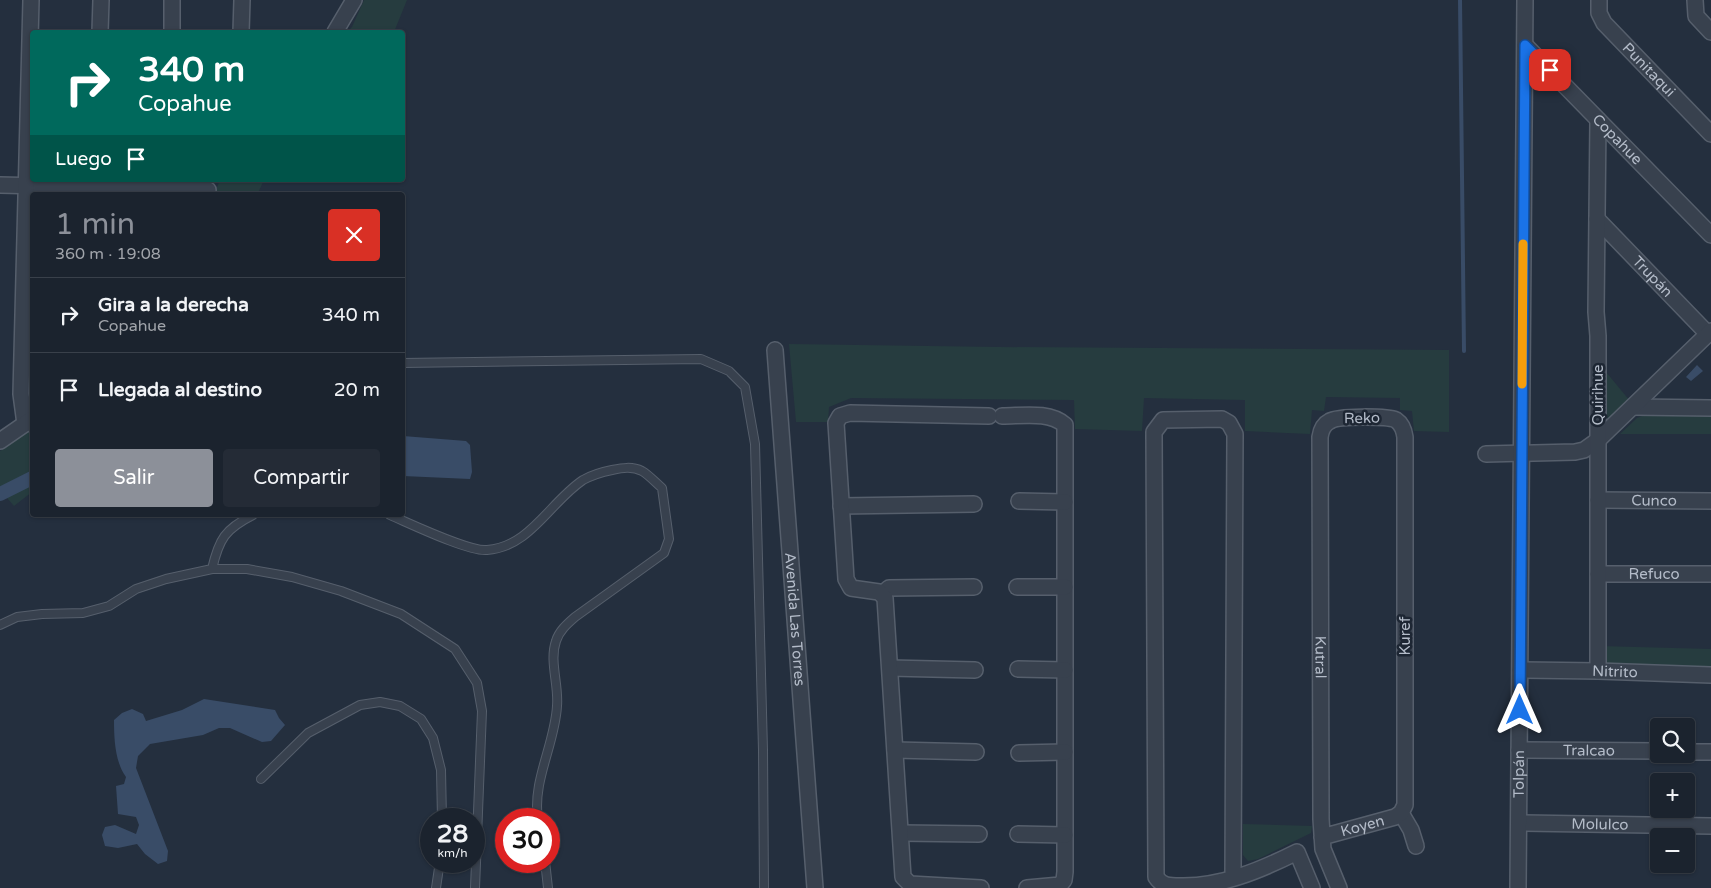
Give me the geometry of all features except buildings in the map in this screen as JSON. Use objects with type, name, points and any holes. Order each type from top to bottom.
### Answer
[{"type":"street","points":[[31,30],[32,0]]},
{"type":"street","points":[[100,30],[101,0]]},
{"type":"street","points":[[172,0],[172,30]]},
{"type":"street","points":[[241,30],[242,0]]},
{"type":"street","points":[[336,30],[354,0]]},
{"type":"street","name":"Tolpán","points":[[1518,888],[1525,0]]},
{"type":"street","name":"Punitaqui","points":[[1599,0],[1598,13],[1604,23],[1711,134]]},
{"type":"street","points":[[1695,0],[1696,16],[1711,32]]},
{"type":"street","name":"Copahue","points":[[1525,45],[1711,235]]},
{"type":"street","points":[[0,441],[29,422],[21,394],[30,74]]},
{"type":"street","name":"Quirihue","points":[[1598,120],[1596,312],[1598,336],[1598,671]]},
{"type":"street","points":[[0,185],[96,187],[167,185],[209,188]]},
{"type":"street","name":"Trupán","points":[[1597,219],[1709,332]]},
{"type":"street","points":[[1486,454],[1575,452],[1584,450],[1598,440],[1633,407],[1709,332]]},
{"type":"street","name":"Avenida Las Torres","points":[[775,350],[815,888]]},
{"type":"street","points":[[1633,407],[1711,408]]},
{"type":"street","points":[[981,888],[910,884],[903,877],[885,598],[879,592],[851,588],[846,579],[836,423],[840,416],[850,413],[1047,416],[1058,418],[1065,425],[1065,872],[1064,880],[1060,885],[1027,888]]},
{"type":"street","name":"Reko","points":[[1324,425],[1338,418],[1385,418],[1399,423]]},
{"type":"street","points":[[1233,878],[1234,434],[1232,426],[1222,419],[1163,420],[1154,432],[1155,870],[1158,885],[1199,886],[1233,878],[1270,865],[1297,852],[1312,888]]},
{"type":"street","name":"Kuref","points":[[1399,423],[1405,437],[1405,801],[1401,812]]},
{"type":"street","name":"Kutral","points":[[1324,425],[1320,437],[1321,819],[1323,849],[1339,888]]},
{"type":"street","name":"Cunco","points":[[1598,500],[1711,501]]},
{"type":"street","points":[[1019,501],[1065,502]]},
{"type":"street","points":[[841,506],[974,504]]},
{"type":"street","name":"Refuco","points":[[1598,574],[1711,574]]},
{"type":"street","points":[[882,594],[888,588],[974,587]]},
{"type":"street","points":[[1017,587],[1065,588]]},
{"type":"street","points":[[890,668],[975,670]]},
{"type":"street","points":[[1018,669],[1065,670]]},
{"type":"street","name":"Nitrito","points":[[1520,670],[1711,675]]},
{"type":"street","points":[[895,750],[976,752]]},
{"type":"street","name":"Tralcao","points":[[1519,750],[1650,752]]},
{"type":"street","points":[[1019,753],[1065,752]]},
{"type":"street","points":[[1695,752],[1711,752]]},
{"type":"street","points":[[1401,812],[1411,830],[1416,846]]},
{"type":"street","name":"Koyen","points":[[1322,837],[1392,819],[1401,812]]},
{"type":"street","name":"Molulco","points":[[1519,823],[1711,826]]},
{"type":"street","points":[[901,834],[979,834]]},
{"type":"street","points":[[1018,834],[1065,835]]},
{"type":"lane","points":[[405,363],[702,359],[729,371],[745,387],[755,444],[763,750],[764,888]]},
{"type":"lane","points":[[395,517],[459,544],[486,551],[513,543],[528,534],[555,504],[584,480],[602,472],[626,467],[642,471],[662,488],[669,539],[664,553],[575,617],[562,630],[556,641],[553,656],[558,687],[557,708],[538,794],[538,808]]},
{"type":"lane","points":[[212,569],[215,553],[221,540],[235,524],[249,517]]},
{"type":"lane","points":[[0,625],[17,617],[83,613],[109,606],[136,589],[166,578],[212,569],[247,569],[292,577],[341,590],[401,614],[455,649],[477,683],[482,711],[475,888]]},
{"type":"lane","points":[[261,779],[308,733],[360,705],[380,702],[400,706],[421,719],[434,738],[441,770],[442,808]]},
{"type":"lane","points":[[436,888],[438,873]]},
{"type":"lane","points":[[546,873],[548,888]]},
{"type":"green space","points":[[364,0],[407,0],[395,30],[349,30]]},
{"type":"green space","points":[[219,182],[263,182],[258,192],[215,192]]},
{"type":"green space","points":[[789,344],[1449,350],[1449,432],[1414,431],[1412,411],[1400,410],[1400,398],[1326,397],[1324,411],[1312,410],[1310,434],[1245,431],[1245,400],[1144,398],[1142,431],[1075,429],[1074,400],[851,398],[829,407],[828,422],[796,422]]},
{"type":"green space","points":[[1606,372],[1630,401],[1606,422]]},
{"type":"green space","points":[[1647,414],[1711,416],[1711,434],[1620,434],[1637,418]]},
{"type":"green space","points":[[30,428],[30,494],[14,506],[0,490],[0,451]]},
{"type":"green space","points":[[1599,646],[1711,649],[1711,679],[1599,666]]},
{"type":"green space","points":[[1243,824],[1312,826],[1311,833],[1258,859],[1248,861],[1243,855]]},
{"type":"water","points":[[1697,365],[1703,371],[1691,381],[1686,377]]},
{"type":"water","points":[[405,436],[466,441],[470,445],[472,472],[470,479],[405,476]]},
{"type":"water","points":[[204,699],[275,710],[285,725],[271,741],[262,742],[230,728],[219,728],[203,735],[150,744],[138,756],[136,768],[168,851],[167,861],[158,864],[145,854],[137,844],[118,848],[105,846],[102,835],[105,827],[115,825],[136,834],[139,825],[136,817],[118,814],[116,786],[124,784],[126,777],[117,757],[114,720],[122,713],[132,709],[143,714],[146,721],[182,710]]},
{"type":"waterway","points":[[1460,0],[1464,351]]},
{"type":"waterway","points":[[0,494],[30,479]]},
{"type":"slow traffic","points":[[1522,384],[1523,244]]},
{"type":"route","points":[[1520,710],[1525,45],[1550,70]]}]
